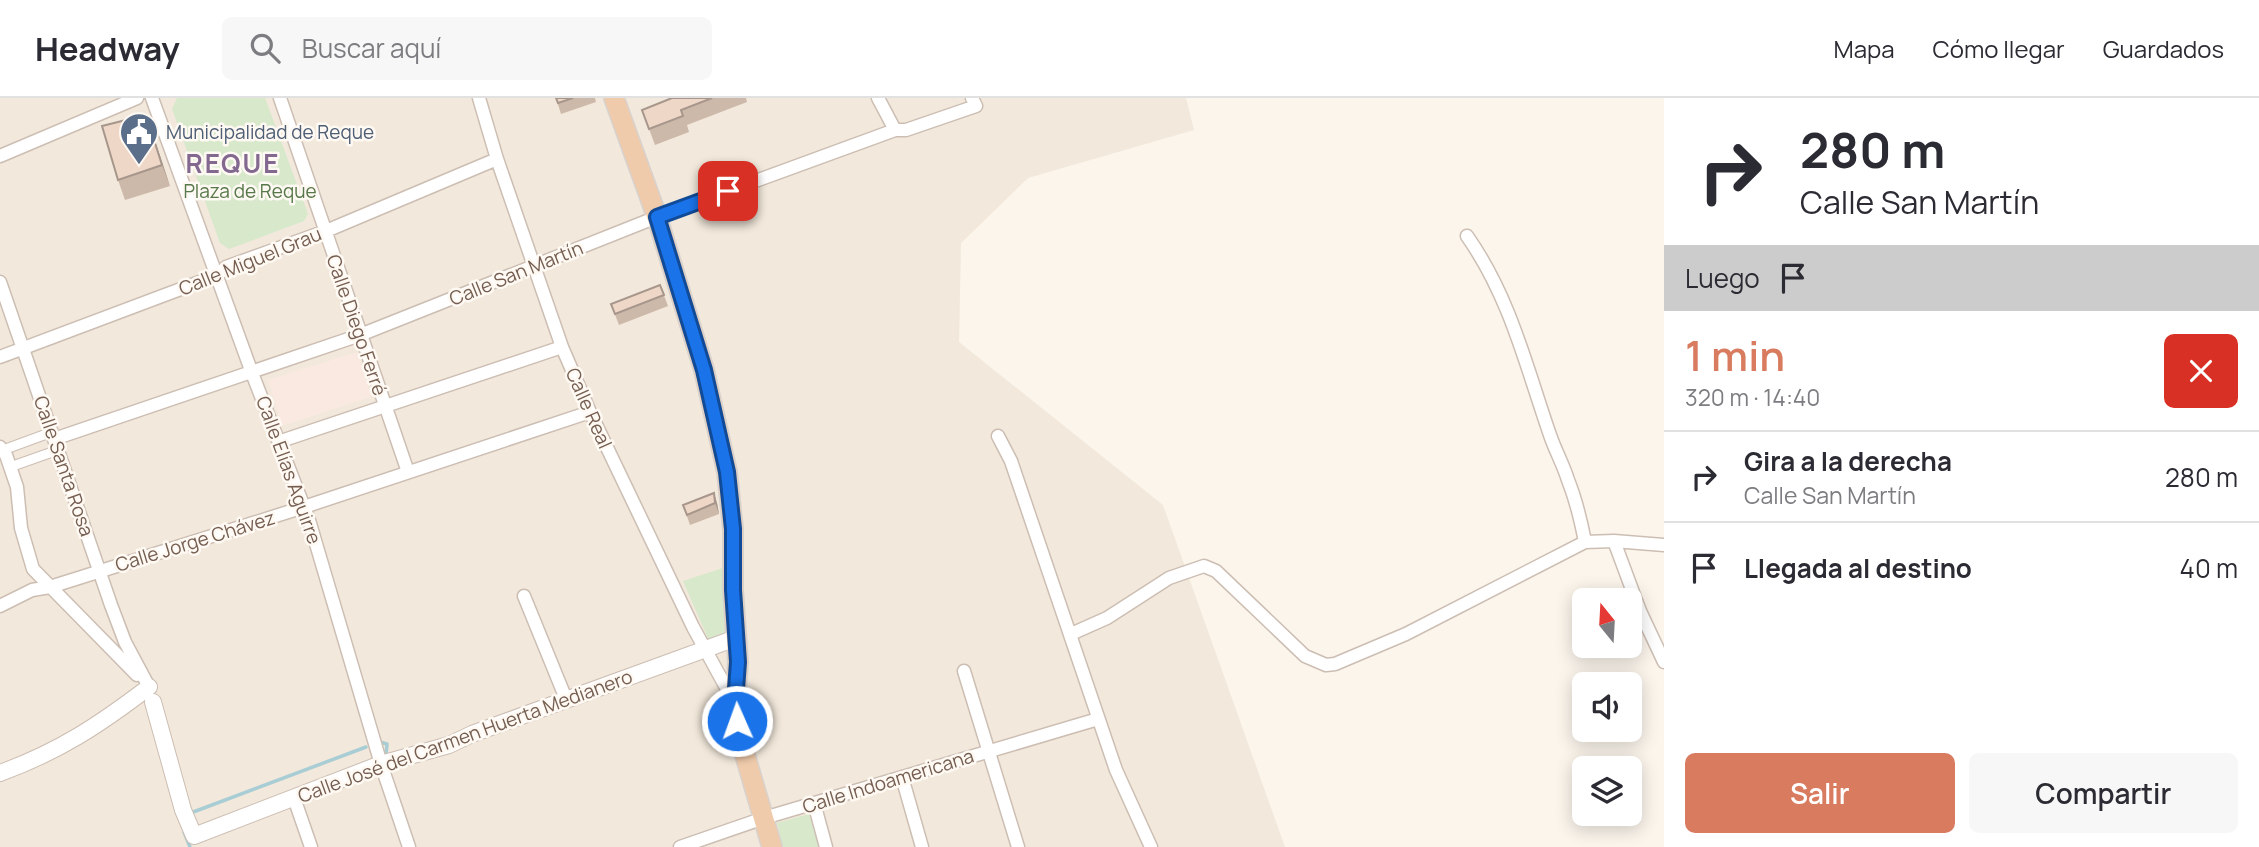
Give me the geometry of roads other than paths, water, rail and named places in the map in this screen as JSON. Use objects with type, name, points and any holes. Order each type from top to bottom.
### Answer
[{"type":"highway","points":[[616,99],[657,217],[704,370],[727,472],[733,529],[733,590],[738,662],[735,703],[740,738],[772,847]]},
{"type":"street","points":[[0,156],[137,98]]},
{"type":"street","name":"Calle Elías Aguirre","points":[[152,98],[304,507],[381,764],[409,847]]},
{"type":"street","name":"Calle Diego Ferré","points":[[280,98],[408,472]]},
{"type":"street","name":"Calle Real","points":[[479,98],[497,159],[562,347],[590,412],[704,648],[735,703]]},
{"type":"street","points":[[877,98],[895,131]]},
{"type":"street","name":"Calle San Martín","points":[[55,440],[360,335],[657,217],[895,131],[906,130],[974,102]]},
{"type":"street","name":"Calle Miguel Grau","points":[[0,357],[218,275],[226,267],[326,231],[497,159]]},
{"type":"street","points":[[1467,236],[1505,302],[1525,354],[1550,437],[1569,481],[1585,542]]},
{"type":"street","name":"Calle Santa Rosa","points":[[0,282],[125,642],[151,693]]},
{"type":"street","points":[[281,441],[562,347]]},
{"type":"street","name":"Calle Jorge Chávez","points":[[0,607],[32,590],[54,586],[304,507],[590,412]]},
{"type":"street","points":[[998,436],[1011,461],[1121,781],[1151,847]]},
{"type":"street","points":[[55,440],[4,449],[17,487],[21,528],[33,569],[54,586],[151,693],[191,828]]},
{"type":"street","points":[[10,467],[55,440]]},
{"type":"street","points":[[1614,541],[1640,611],[1664,662]]},
{"type":"street","points":[[1072,634],[1107,618],[1169,578],[1204,566],[1216,571],[1306,656],[1326,665],[1335,664],[1406,634],[1585,542],[1664,545]]},
{"type":"street","points":[[524,596],[566,699]]},
{"type":"street","name":"Calle José del Carmen Huerta Medianero","points":[[191,828],[294,798],[381,764],[449,745],[472,734],[736,638]]},
{"type":"street","points":[[964,671],[1018,847]]},
{"type":"street","points":[[0,773],[61,748],[151,693]]},
{"type":"street","name":"Calle Indoamericana","points":[[680,847],[764,818],[1098,719]]},
{"type":"street","points":[[902,777],[922,847]]},
{"type":"street","points":[[294,798],[312,847]]},
{"type":"street","points":[[814,803],[826,847]]},
{"type":"waterway","points":[[380,742],[387,744],[388,757]]},
{"type":"waterway","points":[[188,814],[366,747]]},
{"type":"waterway","points":[[184,832],[190,847]]},
{"type":"place","name":"Municipalidad de Reque","points":[[139,166]]},
{"type":"district","name":"REQUE","points":[[233,163]]},
{"type":"park label","name":"Plaza de Reque","points":[[250,191]]}]
